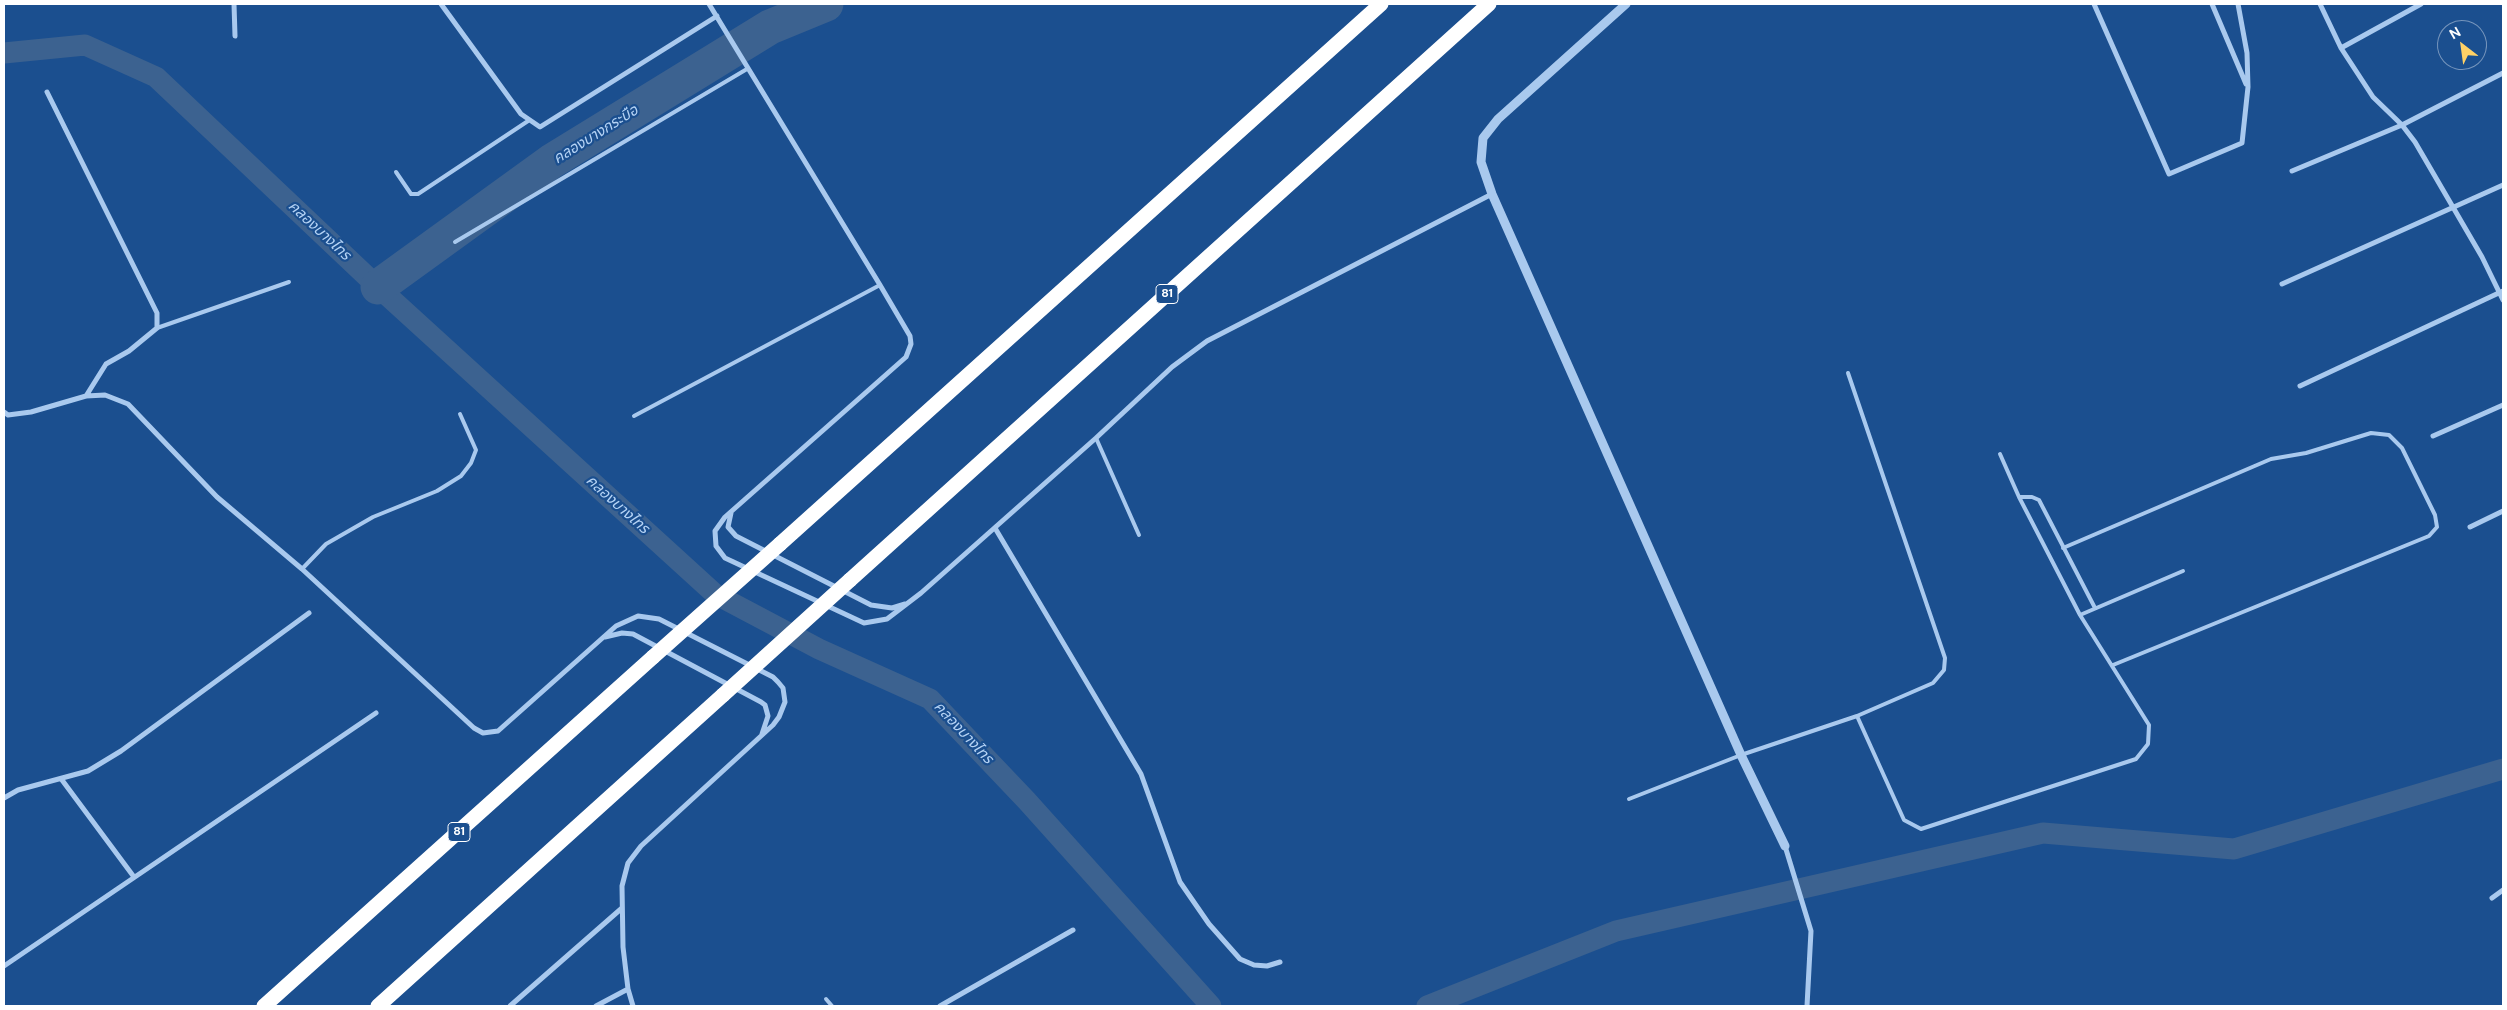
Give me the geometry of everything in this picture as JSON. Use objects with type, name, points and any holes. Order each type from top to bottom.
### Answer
[{"type":"highway","name":"81","points":[[264,1006],[1381,4]]},
{"type":"highway","name":"81","points":[[378,1006],[1486,6]]},
{"type":"street","points":[[234,4],[235,36]]},
{"type":"street","points":[[440,4],[505,93],[528,121],[540,127],[716,16]]},
{"type":"street","points":[[709,4],[880,285],[910,336],[911,344],[906,357],[719,523],[715,531],[716,546],[725,558],[864,623],[887,619],[912,600],[1096,438],[1172,367],[1207,341],[1492,194]]},
{"type":"street","points":[[1626,4],[1521,96],[1498,119],[1483,138],[1481,162],[1492,194],[1741,755],[1785,846],[1811,931],[1807,1006]]},
{"type":"street","points":[[2094,4],[2169,174],[2242,143],[2248,87],[2247,53],[2238,4]]},
{"type":"street","points":[[2212,4],[2248,87]]},
{"type":"street","points":[[2320,4],[2341,48],[2373,97],[2402,125],[2415,142],[2502,292],[2503,300]]},
{"type":"street","points":[[2341,48],[2420,4]]},
{"type":"street","points":[[2292,171],[2402,125],[2503,73]]},
{"type":"street","points":[[47,92],[157,313],[156,328],[129,351],[106,364],[86,396]]},
{"type":"street","points":[[2282,284],[2503,185]]},
{"type":"street","points":[[2300,386],[2502,292]]},
{"type":"street","points":[[4,412],[8,415],[31,412],[86,396],[105,395],[128,404],[217,497],[302,569],[474,728],[483,733],[498,731],[602,638],[623,621],[638,616],[652,616],[773,676],[783,688],[786,702],[779,717],[761,737],[634,853],[624,874],[622,908],[623,947],[628,988],[633,1006]]},
{"type":"street","points":[[2433,436],[2503,404]]},
{"type":"street","points":[[732,510],[727,523],[731,532],[736,536],[871,605],[892,608],[912,600]]},
{"type":"street","points":[[2470,527],[2503,512]]},
{"type":"street","points":[[995,528],[1140,774],[1180,882],[1209,924],[1240,959],[1267,966],[1280,962]]},
{"type":"street","points":[[4,798],[18,790],[62,780],[88,771],[121,751],[309,613]]},
{"type":"street","points":[[602,638],[622,633],[633,634],[761,702],[765,705],[768,716],[761,737]]},
{"type":"street","points":[[4,966],[376,713]]},
{"type":"street","points":[[62,780],[134,877]]},
{"type":"street","points":[[2492,898],[2503,890]]},
{"type":"street","points":[[510,1006],[622,908]]},
{"type":"street","points":[[940,1006],[1073,930]]},
{"type":"street","points":[[596,1006],[628,988]]},
{"type":"lane","points":[[455,242],[747,69]]},
{"type":"lane","points":[[396,172],[410,194],[418,194],[528,121]]},
{"type":"lane","points":[[156,328],[289,282]]},
{"type":"lane","points":[[634,416],[880,285]]},
{"type":"lane","points":[[1629,799],[1741,755],[1856,716],[1934,682],[1944,670],[1944,658],[1848,373]]},
{"type":"lane","points":[[302,569],[326,544],[366,521],[438,491],[461,476],[471,462],[476,450],[460,414]]},
{"type":"lane","points":[[2063,548],[2271,459],[2306,453],[2372,433],[2389,435],[2402,448],[2435,515],[2437,527],[2429,536],[2113,665]]},
{"type":"lane","points":[[1096,438],[1139,535]]},
{"type":"lane","points":[[1856,716],[1904,820],[1921,829],[2136,759],[2148,744],[2148,725],[2113,665],[2080,615],[2019,497],[2000,454]]},
{"type":"lane","points":[[2019,497],[2032,497],[2038,500],[2095,608]]},
{"type":"lane","points":[[2080,615],[2183,571]]},
{"type":"lane","points":[[826,999],[832,1006]]},
{"type":"waterway","name":"คลองบางกระบือ","points":[[378,287],[552,161],[770,27],[826,4]]},
{"type":"waterway","name":"คลองบางไทร","points":[[4,53],[85,45],[156,77],[378,287],[715,594],[819,649],[930,699],[1027,801],[1211,1006]]},
{"type":"waterway","points":[[1427,1006],[1616,931],[2043,833],[2234,849],[2503,769]]}]
